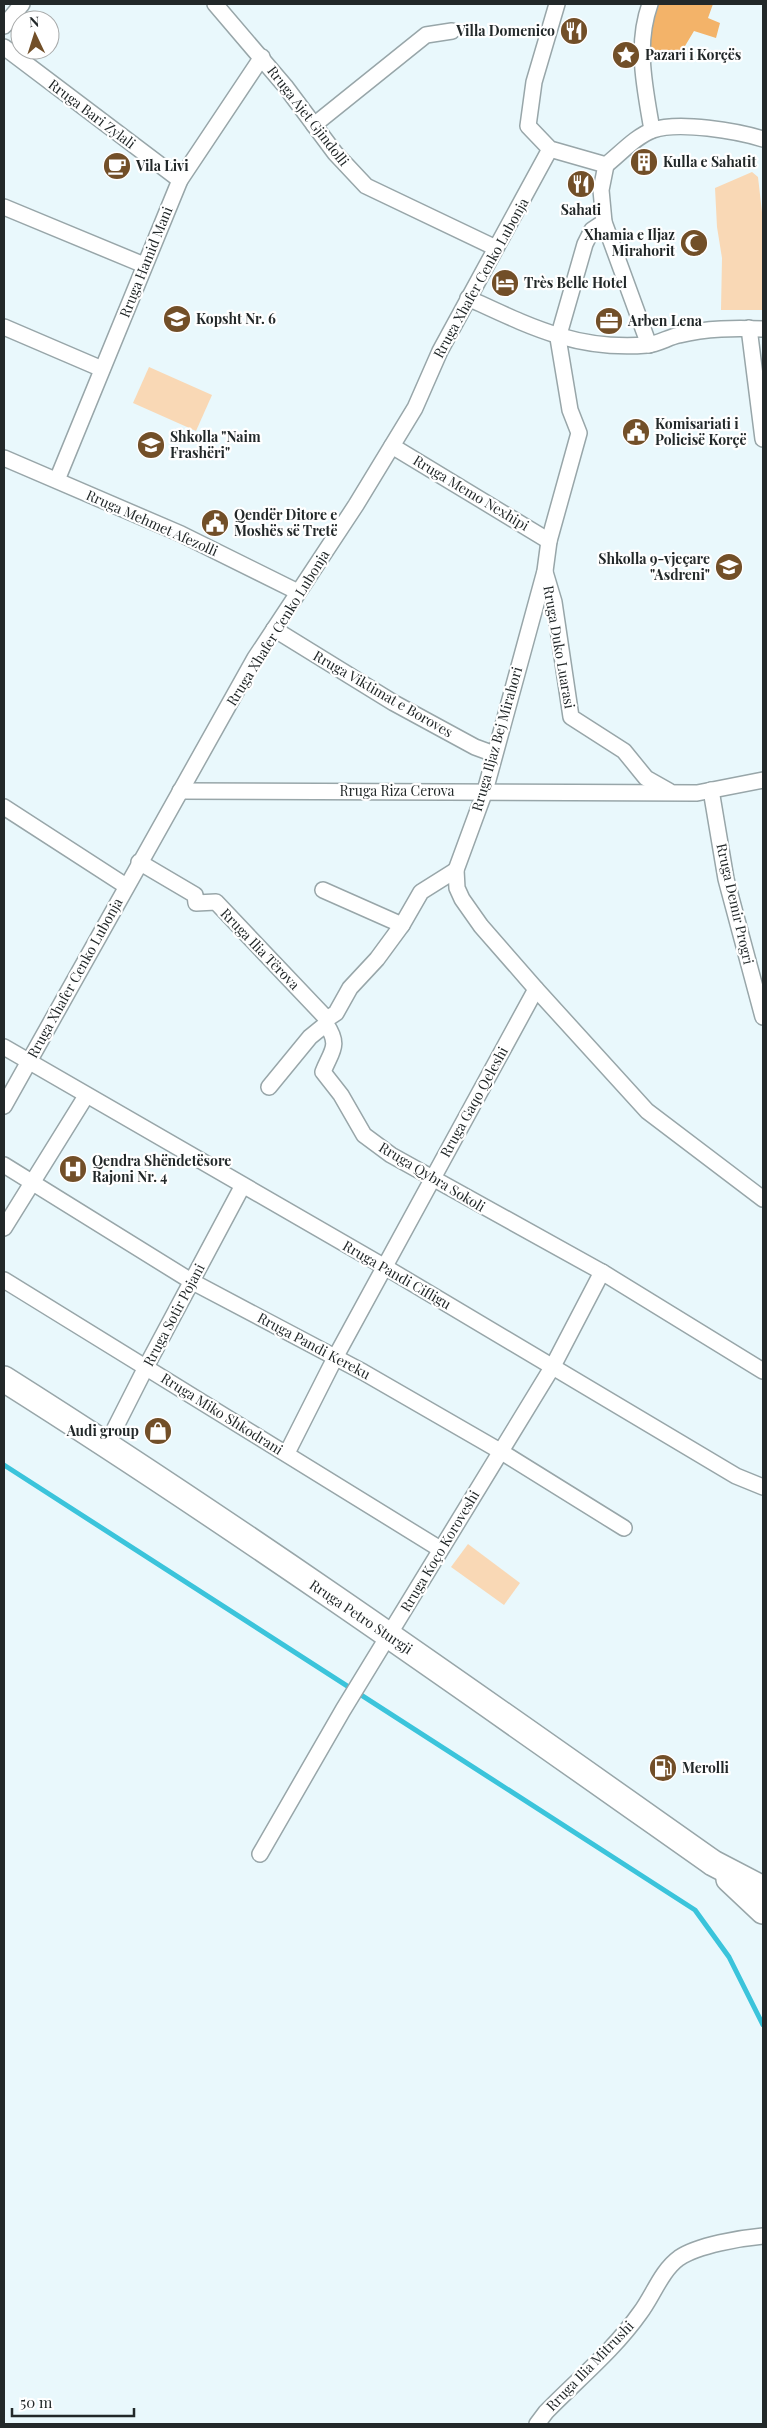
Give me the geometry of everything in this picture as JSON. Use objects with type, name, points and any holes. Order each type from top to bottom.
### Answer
[{"type":"main road","name":"Rruga Petro Sturgji","points":[[4,1379],[107,1444],[389,1635],[713,1863],[763,1889]]},
{"type":"main road","name":"Rruga Petro Sturgji","points":[[713,1863],[752,1903],[763,1911]]},
{"type":"street","points":[[4,26],[22,4]]},
{"type":"street","points":[[557,4],[534,82],[528,126],[550,149],[606,165]]},
{"type":"street","points":[[650,4],[641,42],[652,130]]},
{"type":"street","name":"Rruga Ajet Gjindolli","points":[[219,5],[262,57],[335,153],[366,186],[496,248]]},
{"type":"street","points":[[314,125],[426,35],[452,31]]},
{"type":"street","name":"Rruga Bari Zylali","points":[[4,48],[180,180]]},
{"type":"street","name":"Rruga Hamid Mani","points":[[57,480],[180,180],[262,57]]},
{"type":"street","points":[[649,345],[604,222],[601,190],[606,165],[652,130],[686,128],[740,132],[763,139]]},
{"type":"street","name":"Rruga Xhafer Cenko Lubonja","points":[[4,1106],[139,862],[274,629],[356,505],[415,408],[440,351],[550,149]]},
{"type":"street","points":[[4,207],[144,265]]},
{"type":"street","points":[[558,338],[585,244],[592,230],[604,222]]},
{"type":"street","points":[[468,298],[558,338],[605,346],[649,345],[680,334],[720,328],[756,328],[763,439]]},
{"type":"street","points":[[4,327],[102,369]]},
{"type":"street","name":"Rruga Iljaz Bej Mirahori","points":[[456,870],[485,791],[545,570],[549,541],[579,433],[569,402],[558,338]]},
{"type":"street","name":"Rruga Memo Nexhipi","points":[[392,446],[549,541]]},
{"type":"street","name":"Rruga Mehmet Afezolli","points":[[4,458],[181,534],[298,592]]},
{"type":"street","name":"Rruga Duko Luarasi","points":[[545,570],[554,602],[571,716],[624,751],[646,778],[672,793]]},
{"type":"street","name":"Rruga Viktimat e Boroves","points":[[274,629],[394,703],[475,747],[494,754]]},
{"type":"street","name":"Rruga Riza Cerova","points":[[180,792],[485,791],[672,793],[711,790],[763,780]]},
{"type":"street","name":"Rruga Demir Progri","points":[[711,790],[726,879],[763,1017]]},
{"type":"street","points":[[4,807],[126,886]]},
{"type":"street","name":"Rruga Ilia Tërova","points":[[139,862],[195,895],[196,903],[216,902],[327,1022]]},
{"type":"street","points":[[269,1087],[310,1037],[336,1013],[350,988],[377,959],[402,925],[421,892],[456,870],[458,888],[462,899],[482,926],[536,990],[647,1110],[763,1199]]},
{"type":"street","points":[[323,890],[402,925]]},
{"type":"street","name":"Rruga Gaqo Qeleshi","points":[[287,1453],[336,1356],[431,1179],[536,990]]},
{"type":"street","name":"Rruga Qybra Sokoli","points":[[327,1022],[334,1036],[335,1047],[323,1072],[341,1095],[364,1135],[391,1155],[431,1179],[602,1272],[763,1371]]},
{"type":"street","name":"Rruga Pandi Cifligu","points":[[4,1047],[242,1187],[385,1267],[736,1476],[763,1487]]},
{"type":"street","points":[[4,1228],[86,1096]]},
{"type":"street","name":"Rruga Pandi Kereku","points":[[4,1165],[192,1281],[336,1356],[500,1452],[624,1528]]},
{"type":"street","name":"Rruga Sotir Pojani","points":[[107,1444],[242,1187]]},
{"type":"street","name":"Rruga Koço Koroveshi","points":[[260,1854],[440,1549],[553,1366],[602,1272]]},
{"type":"street","name":"Rruga Miko Shkodrani","points":[[4,1280],[440,1549]]},
{"type":"street","name":"Rruga Ilia Mitrushi","points":[[537,2424],[546,2412],[622,2335],[641,2313],[660,2280],[679,2258],[693,2251],[737,2239],[763,2236]]},
{"type":"shaded area","points":[[656,4],[713,4],[708,18],[720,23],[716,38],[694,31],[676,61],[649,60],[652,12]]},
{"type":"shaded area","points":[[752,172],[758,177],[763,221],[763,310],[721,310],[722,258],[717,227],[715,188]]},
{"type":"shaded area","points":[[149,367],[212,395],[196,431],[133,403]]},
{"type":"shaded area","points":[[468,1544],[520,1583],[504,1605],[451,1567]]},
{"type":"waterway","points":[[4,1465],[695,1910],[729,1957],[763,2025]]},
{"type":"place","name":"Villa Domenico","points":[[574,31]]},
{"type":"place","name":"Pazari i Korçës","points":[[626,55]]},
{"type":"place","name":"Kulla e Sahatit","points":[[644,162]]},
{"type":"place","name":"Vila Livi","points":[[117,166]]},
{"type":"place","name":"Sahati","points":[[581,184]]},
{"type":"place","name":"Xhamia e Iljaz Mirahorit","points":[[694,243]]},
{"type":"place","name":"Très Belle Hotel","points":[[505,283]]},
{"type":"place","name":"Kopsht Nr. 6","points":[[177,319]]},
{"type":"place","name":"Arben Lena","points":[[609,321]]},
{"type":"place","name":"Komisariati i Policisë Korçë","points":[[636,432]]},
{"type":"place","name":"Shkolla \"Naim Frashëri\"","points":[[151,445]]},
{"type":"place","name":"Qendër Ditore e Moshës së Tretë","points":[[215,523]]},
{"type":"place","name":"Shkolla 9-vjeçare \"Asdreni\"","points":[[729,567]]},
{"type":"place","name":"Qendra Shëndetësore Rajoni Nr. 4","points":[[73,1169]]},
{"type":"place","name":"Audi group","points":[[158,1431]]},
{"type":"place","name":"Merolli","points":[[663,1768]]}]
